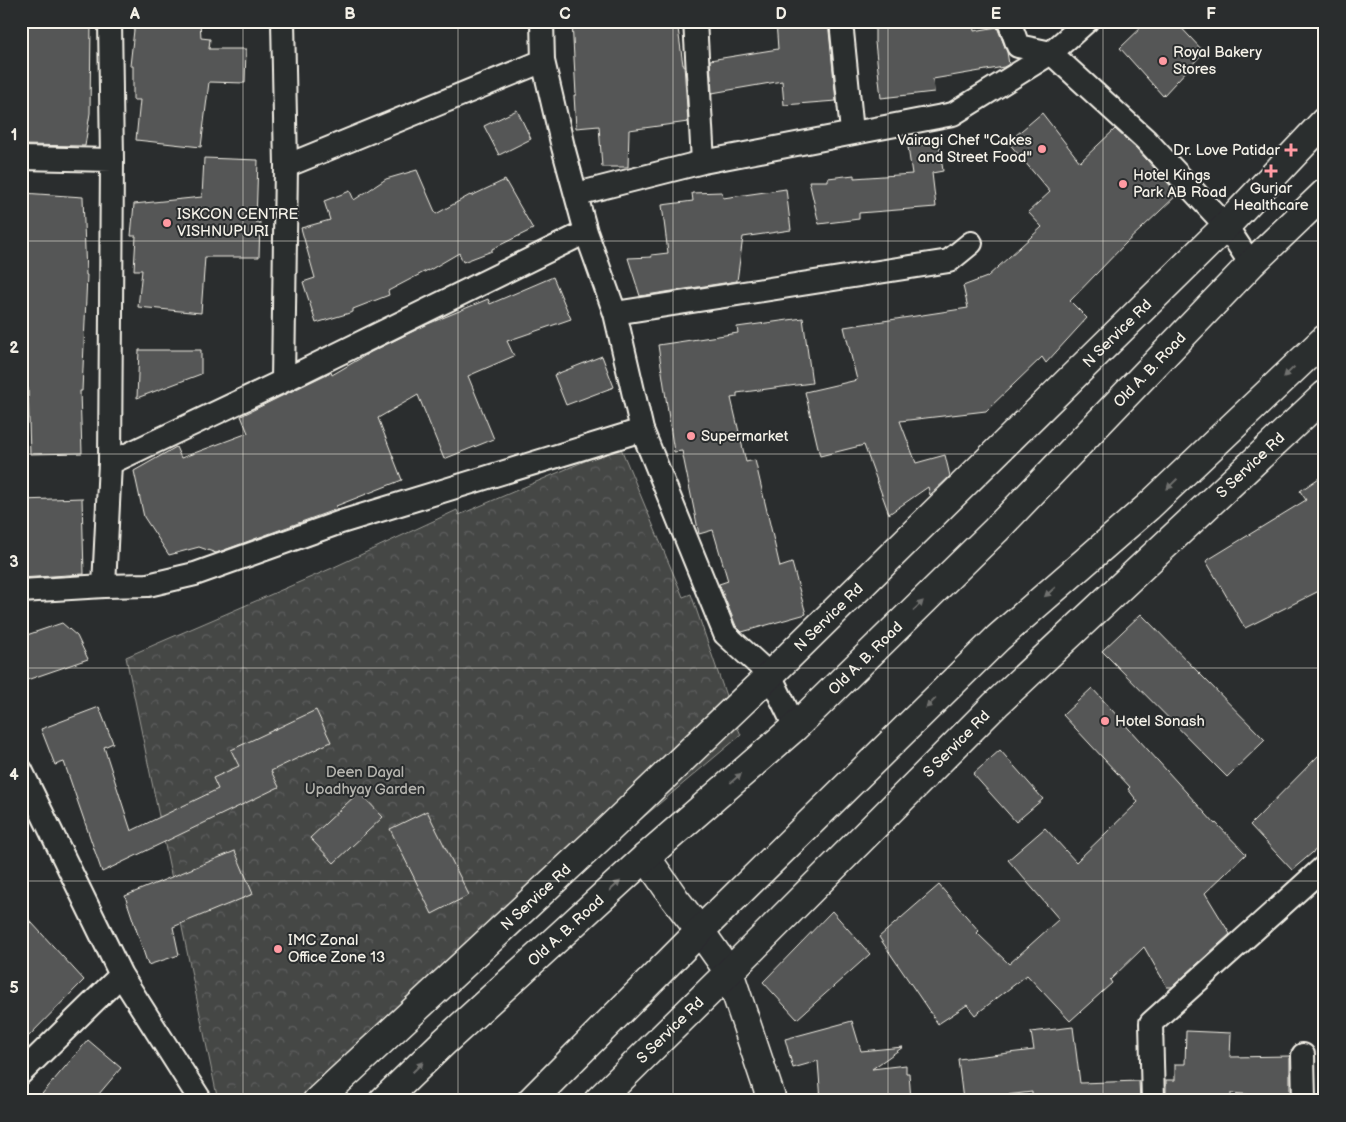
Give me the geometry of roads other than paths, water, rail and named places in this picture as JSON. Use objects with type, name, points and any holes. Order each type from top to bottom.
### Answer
[{"type":"street","points":[[104,586],[110,463],[112,160],[110,21]]},
{"type":"street","points":[[283,21],[286,166],[283,381]]},
{"type":"street","points":[[542,21],[543,61],[563,147],[586,232],[615,313],[642,430],[725,634],[770,675],[795,727]]},
{"type":"street","points":[[695,21],[703,162]]},
{"type":"street","points":[[841,21],[852,132]]},
{"type":"street","points":[[1009,21],[1018,46],[1052,53],[1146,140],[1226,226],[1251,264]]},
{"type":"street","points":[[577,194],[703,162],[953,114],[1052,53],[1087,21]]},
{"type":"street","points":[[286,166],[543,61]]},
{"type":"street","name":"N Service Rd","points":[[317,1101],[608,830],[770,675],[1226,226],[1325,121]]},
{"type":"street","points":[[21,158],[112,160]]},
{"type":"street","name":"Old A. B. Road","points":[[383,1101],[442,1043],[646,857],[795,727],[996,530],[1251,264],[1325,193]]},
{"type":"street","points":[[110,463],[283,381],[586,232]]},
{"type":"street","points":[[615,313],[949,261],[971,243]]},
{"type":"street","points":[[531,1101],[700,931],[998,638],[1148,507],[1325,339]]},
{"type":"street","name":"S Service Rd","points":[[598,1101],[996,704],[1325,395]]},
{"type":"street","points":[[21,591],[148,585],[195,574],[341,522],[642,430]]},
{"type":"street","points":[[24,786],[121,975],[201,1101]]},
{"type":"street","points":[[646,857],[729,972],[772,1101]]},
{"type":"street","points":[[1153,1101],[1151,1023],[1325,866]]},
{"type":"street","points":[[21,1073],[121,975]]},
{"type":"street","points":[[1303,1054],[1304,1101]]},
{"type":"place","name":"Royal Bakery Stores","points":[[1163,61]]},
{"type":"place","name":"Vairagi Chef \"Cakes and Street Food\"","points":[[1042,149]]},
{"type":"place","name":"Dr. Love Patidar","points":[[1291,150]]},
{"type":"place","name":"Gurjar Healthcare","points":[[1271,171]]},
{"type":"place","name":"Hotel Kings Park AB Road","points":[[1123,184]]},
{"type":"place","name":"ISKCON CENTRE VISHNUPURI","points":[[167,223]]},
{"type":"place","name":"Supermarket","points":[[691,436]]},
{"type":"place","name":"Hotel Sonash","points":[[1105,721]]},
{"type":"place","name":"IMC Zonal Office Zone 13","points":[[278,949]]},
{"type":"park label","name":"Deen Dayal Upadhyay Garden","points":[[365,780]]}]
